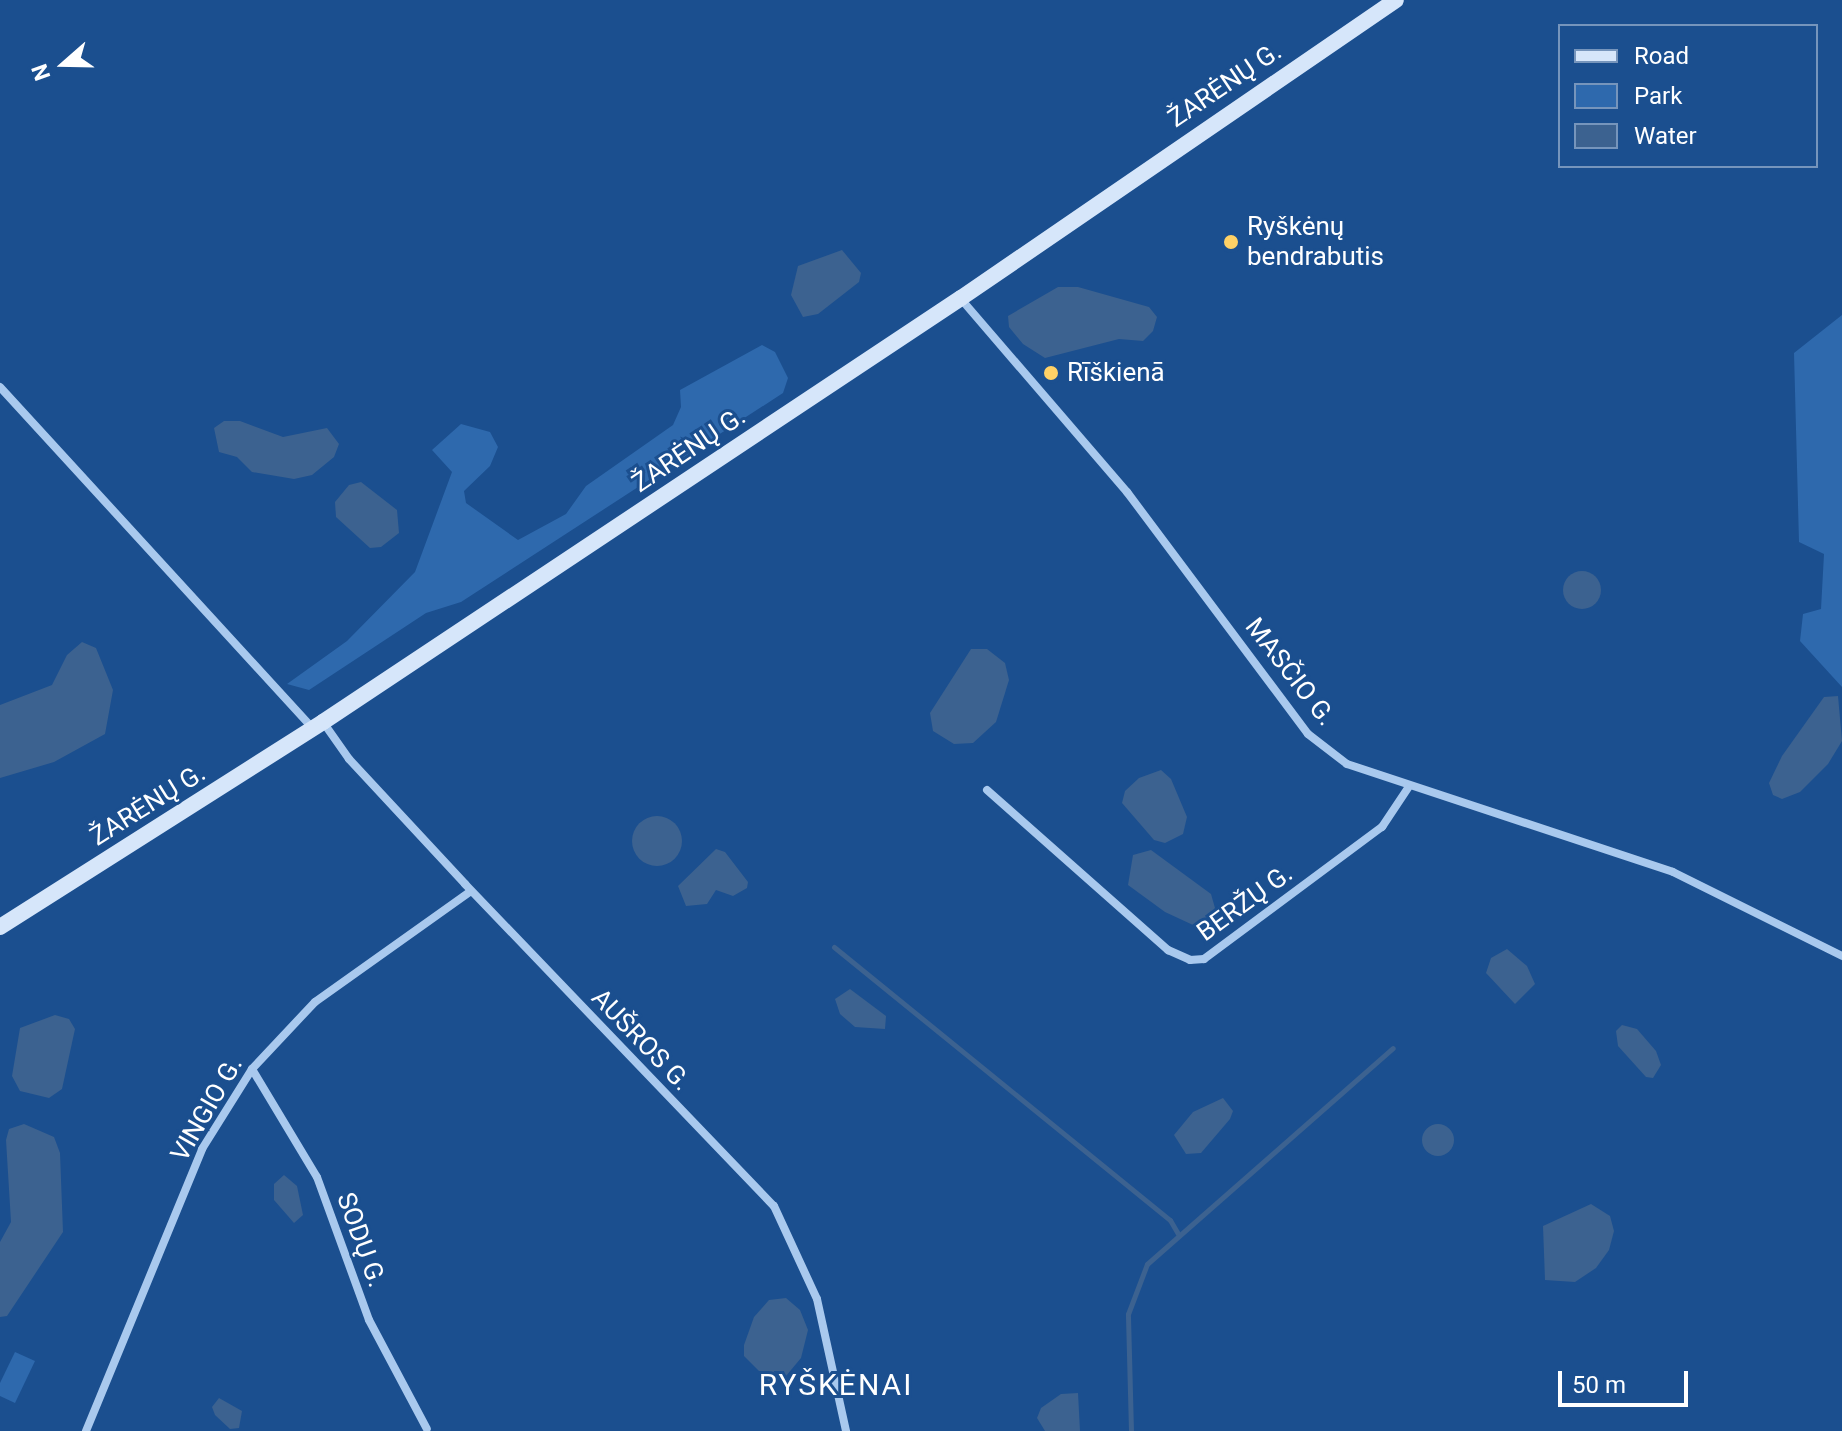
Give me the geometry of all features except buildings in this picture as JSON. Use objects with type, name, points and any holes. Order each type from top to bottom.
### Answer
[{"type":"main road","name":"ŽARĖNŲ G.","points":[[0,927],[318,725],[961,298],[1396,0]]},
{"type":"street","name":"MASČIO G.","points":[[961,298],[1127,492],[1308,734],[1347,764],[1408,788],[1575,836],[1673,872],[1842,956]]},
{"type":"street","name":"AUŠROS G.","points":[[0,387],[471,891],[774,1206],[817,1299],[846,1431]]},
{"type":"street","name":"BERŽŲ G.","points":[[987,790],[1168,950],[1190,960],[1204,959],[1382,827],[1408,788]]},
{"type":"street","name":"VINGIO G.","points":[[86,1431],[202,1149],[252,1069],[315,1002],[471,891]]},
{"type":"street","name":"SODŲ G.","points":[[252,1069],[317,1177],[369,1320],[427,1429]]},
{"type":"green space","points":[[1842,315],[1842,687],[1800,641],[1803,614],[1821,609],[1824,554],[1799,542],[1794,353]]},
{"type":"green space","points":[[762,345],[775,352],[788,378],[783,393],[461,602],[426,613],[309,690],[287,684],[347,641],[415,572],[452,472],[432,450],[461,424],[490,432],[498,447],[490,466],[464,491],[466,503],[518,540],[566,514],[586,486],[673,425],[681,407],[680,390]]},
{"type":"green space","points":[[15,1352],[35,1361],[15,1403],[0,1396],[0,1383]]},
{"type":"water","points":[[842,250],[861,273],[859,282],[818,314],[803,317],[791,295],[798,266]]},
{"type":"water","points":[[1058,287],[1078,287],[1149,307],[1157,317],[1153,331],[1143,341],[1119,339],[1045,358],[1023,344],[1009,327],[1008,316]]},
{"type":"water","points":[[224,421],[240,421],[283,437],[327,428],[339,444],[334,457],[312,475],[294,479],[252,472],[237,457],[219,452],[214,428]]},
{"type":"water","points":[[361,482],[397,510],[399,533],[381,547],[370,548],[336,517],[335,502],[349,485]]},
{"type":"water","points":[[1582,571],[1596,576],[1601,590],[1596,604],[1582,609],[1568,604],[1563,590],[1568,576]]},
{"type":"water","points":[[82,642],[96,648],[113,690],[105,734],[54,762],[0,778],[0,705],[52,685],[67,655]]},
{"type":"water","points":[[971,649],[987,649],[1005,663],[1009,680],[996,722],[973,743],[954,744],[933,731],[930,713]]},
{"type":"water","points":[[1838,696],[1842,741],[1828,764],[1800,792],[1782,799],[1773,795],[1769,783],[1782,756],[1824,697]]},
{"type":"water","points":[[1161,770],[1171,779],[1187,817],[1183,834],[1165,843],[1154,840],[1122,803],[1125,791],[1139,778]]},
{"type":"water","points":[[657,816],[675,823],[682,841],[675,859],[657,866],[639,859],[632,841],[639,823]]},
{"type":"water","points":[[716,849],[725,852],[748,882],[747,888],[733,896],[716,890],[707,904],[686,906],[678,886]]},
{"type":"water","points":[[1151,850],[1211,894],[1215,908],[1206,923],[1193,925],[1165,912],[1128,885],[1133,855]]},
{"type":"water","points":[[1507,949],[1527,966],[1535,984],[1515,1004],[1486,973],[1491,958]]},
{"type":"water","points":[[850,989],[886,1016],[885,1029],[855,1027],[840,1014],[835,999]]},
{"type":"water","points":[[55,1015],[69,1019],[75,1029],[62,1089],[49,1098],[20,1091],[12,1076],[20,1028]]},
{"type":"water","points":[[1622,1025],[1637,1029],[1656,1051],[1661,1065],[1653,1078],[1646,1077],[1618,1046],[1616,1031]]},
{"type":"water","points":[[1223,1098],[1233,1111],[1230,1119],[1201,1153],[1186,1154],[1174,1135],[1193,1112]]},
{"type":"water","points":[[24,1124],[54,1137],[60,1153],[63,1232],[7,1316],[0,1317],[0,1242],[11,1222],[6,1140],[9,1129]]},
{"type":"water","points":[[1438,1124],[1449,1129],[1454,1140],[1449,1151],[1438,1156],[1427,1151],[1422,1140],[1427,1129]]},
{"type":"water","points":[[284,1175],[297,1186],[303,1215],[294,1223],[274,1200],[274,1184]]},
{"type":"water","points":[[1591,1204],[1610,1216],[1614,1231],[1609,1250],[1596,1268],[1575,1282],[1545,1280],[1543,1226]]},
{"type":"water","points":[[786,1298],[800,1310],[808,1330],[801,1358],[786,1376],[769,1381],[744,1356],[744,1345],[754,1317],[769,1300]]},
{"type":"water","points":[[1078,1393],[1080,1431],[1045,1431],[1037,1418],[1041,1408],[1061,1394]]},
{"type":"water","points":[[219,1398],[242,1411],[239,1428],[230,1429],[215,1415],[212,1407]]},
{"type":"waterway","points":[[834,947],[1170,1220],[1178,1234]]},
{"type":"waterway","points":[[1131,1431],[1128,1314],[1147,1264],[1393,1048]]},
{"type":"place","name":"Ryškėnų bendrabutis","points":[[1231,242]]},
{"type":"place","name":"Rīškienā","points":[[1051,373]]},
{"type":"district","name":"RYŠKĖNAI","points":[[836,1385]]}]
